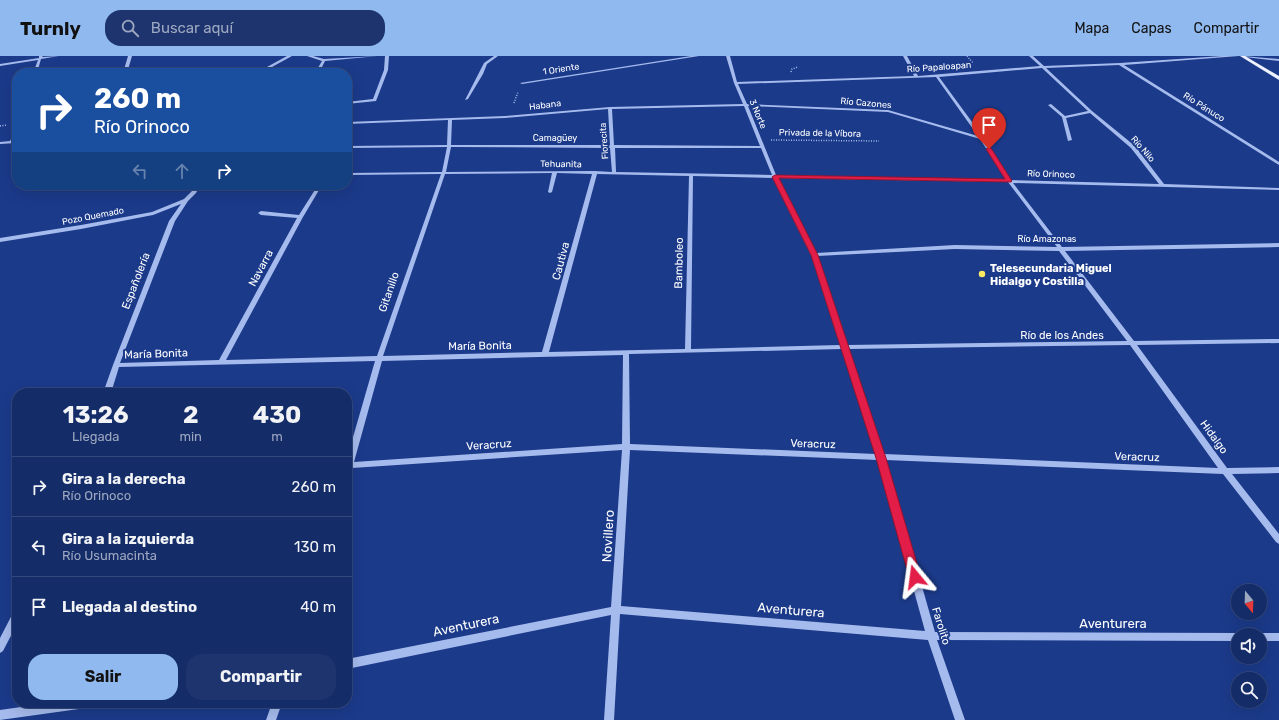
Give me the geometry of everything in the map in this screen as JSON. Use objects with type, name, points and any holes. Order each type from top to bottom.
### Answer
[{"type":"main road","points":[[1244,56],[1279,78]]},
{"type":"street","points":[[0,65],[57,56]]},
{"type":"street","points":[[126,68],[130,56]]},
{"type":"street","points":[[267,68],[290,56]]},
{"type":"street","points":[[309,56],[324,60],[376,56]]},
{"type":"street","points":[[352,102],[375,100],[386,70],[387,56]]},
{"type":"street","points":[[466,99],[486,63],[496,56]]},
{"type":"street","name":"1 Oriente","points":[[522,82],[697,56]]},
{"type":"street","name":"3 Norte","points":[[728,56],[736,83],[775,177]]},
{"type":"street","points":[[905,56],[918,77]]},
{"type":"street","name":"Río Nilo","points":[[1031,56],[1091,112],[1133,147],[1162,185]]},
{"type":"street","name":"Río Papaloapan","points":[[736,83],[937,76],[1044,67],[1120,64],[1237,56]]},
{"type":"street","points":[[1244,56],[1279,60]]},
{"type":"street","points":[[37,68],[40,58]]},
{"type":"street","points":[[320,68],[324,60]]},
{"type":"street","name":"Río Pánuco","points":[[1120,64],[1279,164]]},
{"type":"street","name":"Hidalgo","points":[[937,76],[982,138],[1009,181],[1133,344],[1225,471],[1279,540]]},
{"type":"street","name":"Río Cazones","points":[[745,105],[888,111],[982,138]]},
{"type":"street","name":"Habana","points":[[352,123],[505,117],[610,108],[745,105]]},
{"type":"street","points":[[1050,105],[1064,116],[1070,140]]},
{"type":"street","name":"Florecita","points":[[610,108],[614,173]]},
{"type":"street","points":[[1064,116],[1091,112]]},
{"type":"street","name":"Gitanillo","points":[[352,453],[379,359],[444,172],[449,146],[450,119]]},
{"type":"street","points":[[0,143],[11,143]]},
{"type":"street","name":"Camagüey","points":[[352,147],[763,147]]},
{"type":"street","points":[[550,192],[555,172]]},
{"type":"street","name":"Tehuanita","points":[[352,174],[595,172],[775,177]]},
{"type":"street","name":"Cautiva","points":[[545,354],[595,172]]},
{"type":"street","name":"Bamboleo","points":[[688,351],[691,175]]},
{"type":"street","name":"Río Orinoco","points":[[775,177],[1009,181],[1279,189]]},
{"type":"street","name":"Farolito","points":[[775,177],[814,255],[881,458],[931,636],[960,720]]},
{"type":"street","name":"Españolería","points":[[109,388],[116,365],[172,222],[186,200],[195,190]]},
{"type":"street","name":"Navarra","points":[[221,363],[300,217],[317,190]]},
{"type":"street","name":"Pozo Quemado","points":[[0,240],[81,227],[153,213],[186,200]]},
{"type":"street","points":[[261,213],[300,217]]},
{"type":"street","name":"Río Amazonas","points":[[814,255],[955,247],[1060,249],[1279,245]]},
{"type":"street","name":"Río de los Andes","points":[[845,346],[1133,344],[1279,341]]},
{"type":"street","name":"María Bonita","points":[[116,365],[845,346]]},
{"type":"street","name":"Novillero","points":[[609,720],[626,447],[626,352]]},
{"type":"street","name":"Veracruz","points":[[352,467],[626,447],[1225,471],[1279,470]]},
{"type":"street","name":"Aventurera","points":[[352,663],[617,610],[931,636],[1231,637]]},
{"type":"street","points":[[0,648],[12,624]]},
{"type":"street","points":[[1267,637],[1279,637]]},
{"type":"street","points":[[0,715],[50,708]]},
{"type":"street","points":[[271,720],[275,708]]},
{"type":"path","name":"Privada de la Víbora","points":[[760,139],[879,141]]},
{"type":"place","name":"Telesecundaria Miguel Hidalgo y Costilla","points":[[982,274]]},
{"type":"route","points":[[915,577],[881,458],[814,255],[775,177],[1009,181],[989,149]]}]
